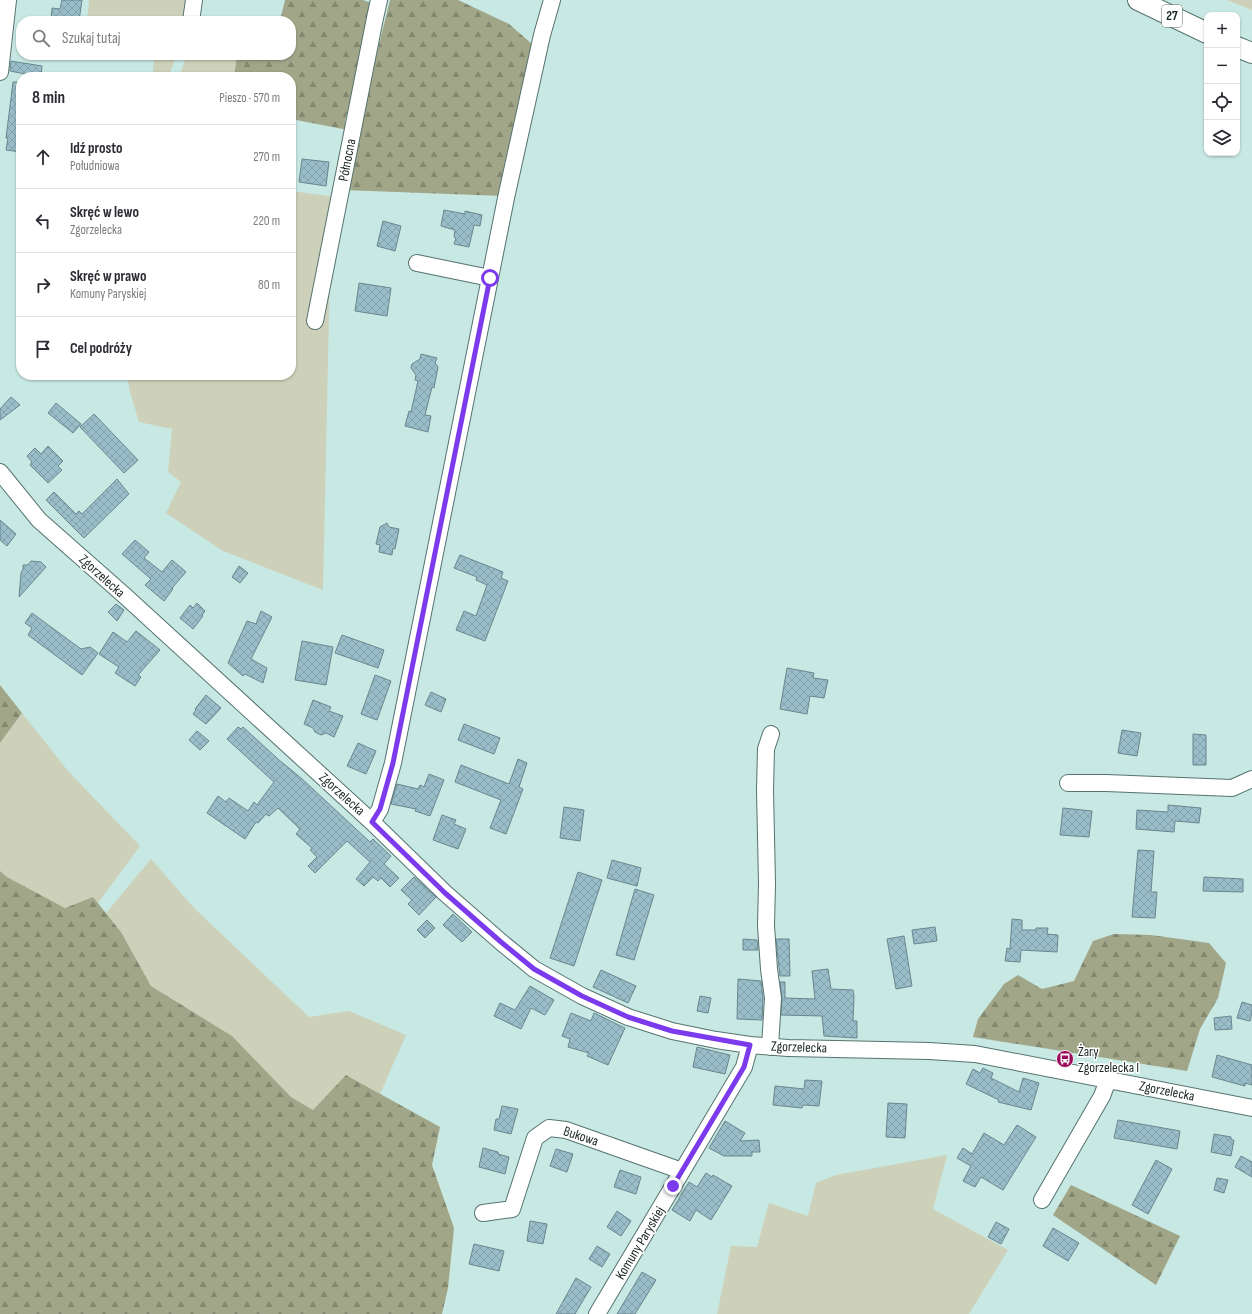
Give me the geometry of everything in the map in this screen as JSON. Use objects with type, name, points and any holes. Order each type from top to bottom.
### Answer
[{"type":"main road","name":"27","points":[[1138,0],[1204,32]]},
{"type":"main road","points":[[1239,48],[1252,54]]},
{"type":"street","points":[[0,72],[8,0]]},
{"type":"street","points":[[192,16],[194,0]]},
{"type":"street","name":"Północna","points":[[315,321],[375,18],[380,0]]},
{"type":"street","points":[[372,822],[380,809],[393,763],[506,198],[542,35],[552,0]]},
{"type":"street","points":[[417,263],[490,278]]},
{"type":"street","name":"Zgorzelecka","points":[[0,472],[39,520],[124,595],[372,822],[445,893],[534,969],[582,996],[628,1017],[672,1031],[750,1045],[975,1054],[1252,1108]]},
{"type":"street","points":[[770,734],[766,749],[765,790],[767,883],[766,926],[769,969],[774,998],[770,1047]]},
{"type":"street","points":[[1068,783],[1232,788],[1252,779]]},
{"type":"street","name":"Komuny Paryskiej","points":[[597,1314],[744,1067],[750,1045]]},
{"type":"street","points":[[1042,1200],[1102,1096],[1108,1080]]},
{"type":"street","name":"Bukowa","points":[[483,1213],[512,1209],[535,1138],[549,1128],[566,1130],[682,1171]]},
{"type":"green space","points":[[89,0],[190,0],[187,16],[87,16]]},
{"type":"green space","points":[[285,0],[363,0],[374,4],[345,121],[348,130],[296,120],[296,72],[235,72],[236,60],[296,60],[296,16],[281,16]]},
{"type":"green space","points":[[390,0],[458,0],[509,24],[532,44],[503,196],[343,190]]},
{"type":"green space","points":[[1227,0],[1252,0],[1252,10]]},
{"type":"green space","points":[[154,60],[175,60],[170,72],[153,72]]},
{"type":"green space","points":[[185,60],[236,60],[235,72],[181,72]]},
{"type":"green space","points":[[296,192],[337,197],[330,268],[323,590],[223,551],[166,513],[181,482],[168,472],[172,429],[139,422],[128,380],[296,380]]},
{"type":"green space","points":[[0,685],[22,713],[0,743]]},
{"type":"green space","points":[[22,713],[68,771],[140,846],[98,903],[93,898],[65,908],[7,877],[0,871],[0,743]]},
{"type":"green space","points":[[151,859],[195,909],[309,1017],[349,1011],[406,1035],[380,1094],[347,1075],[313,1110],[291,1097],[232,1036],[151,986],[121,932],[106,913]]},
{"type":"green space","points":[[0,871],[7,877],[65,908],[93,897],[121,932],[151,986],[232,1036],[291,1097],[313,1110],[346,1075],[440,1127],[432,1165],[454,1228],[448,1288],[442,1314],[0,1314]]},
{"type":"green space","points":[[1114,934],[1151,935],[1209,943],[1226,963],[1218,998],[1200,1029],[1187,1071],[973,1037],[978,1019],[1004,984],[1018,975],[1042,989],[1074,981],[1093,941]]},
{"type":"green space","points":[[947,1155],[933,1209],[1008,1250],[969,1314],[717,1314],[731,1246],[757,1247],[769,1203],[808,1216],[816,1183],[836,1175]]},
{"type":"green space","points":[[1071,1185],[1180,1236],[1156,1285],[1053,1215]]},
{"type":"building","points":[[62,0],[82,0],[80,16],[51,16],[52,8],[60,9]]},
{"type":"building","points":[[11,61],[42,66],[41,72],[10,71]]},
{"type":"building","points":[[13,82],[16,82],[16,151],[6,150],[8,138],[6,138]]},
{"type":"building","points":[[302,159],[329,162],[326,186],[299,182]]},
{"type":"building","points":[[444,210],[465,214],[465,211],[482,215],[480,226],[474,225],[469,247],[454,244],[456,238],[454,237],[455,230],[441,226]]},
{"type":"building","points":[[383,221],[401,226],[395,251],[377,246]]},
{"type":"building","points":[[359,283],[391,288],[387,316],[355,311]]},
{"type":"building","points":[[421,354],[437,358],[435,363],[438,367],[434,388],[432,387],[425,415],[431,416],[428,432],[405,426],[409,411],[411,412],[418,381],[415,380],[416,375],[411,368],[412,364],[420,359]]},
{"type":"building","points":[[11,397],[20,405],[0,420],[0,409]]},
{"type":"building","points":[[56,403],[81,424],[73,433],[48,413]]},
{"type":"building","points":[[94,414],[138,460],[124,473],[80,427]]},
{"type":"building","points":[[48,446],[63,461],[58,466],[62,470],[48,483],[30,465],[32,462],[27,456],[35,448],[41,454]]},
{"type":"building","points":[[117,479],[129,494],[84,538],[46,500],[54,492],[76,514],[79,511],[82,514]]},
{"type":"building","points":[[0,520],[16,534],[7,546],[0,540]]},
{"type":"building","points":[[387,523],[389,527],[399,529],[395,549],[393,548],[392,555],[379,552],[380,545],[376,544],[380,527]]},
{"type":"building","points":[[135,540],[149,552],[144,558],[162,572],[172,560],[186,572],[172,588],[173,589],[164,601],[145,585],[151,579],[122,554]]},
{"type":"building","points":[[460,555],[503,572],[501,578],[508,581],[485,641],[456,630],[464,611],[476,616],[487,585],[476,580],[477,577],[454,568]]},
{"type":"building","points":[[31,561],[41,562],[46,567],[19,597],[23,565],[28,565]]},
{"type":"building","points":[[239,566],[248,573],[240,583],[232,577]]},
{"type":"building","points":[[197,603],[205,611],[193,629],[180,618],[190,605],[193,608]]},
{"type":"building","points":[[116,604],[124,610],[117,621],[108,612]]},
{"type":"building","points":[[261,611],[272,617],[251,659],[267,668],[263,683],[245,674],[243,676],[228,663],[247,621],[256,624]]},
{"type":"building","points":[[32,613],[81,649],[90,647],[98,653],[82,675],[28,635],[32,628],[25,623]]},
{"type":"building","points":[[136,631],[160,650],[138,675],[141,677],[135,686],[115,673],[119,667],[99,654],[113,632],[127,642]]},
{"type":"building","points":[[342,635],[384,650],[378,668],[335,653]]},
{"type":"building","points":[[302,641],[333,647],[326,685],[295,680]]},
{"type":"building","points":[[787,668],[814,673],[813,678],[828,680],[824,698],[810,696],[807,714],[780,709]]},
{"type":"building","points":[[375,675],[391,681],[377,720],[361,714]]},
{"type":"building","points":[[431,692],[446,699],[441,712],[425,705]]},
{"type":"building","points":[[206,695],[221,708],[206,724],[193,714]]},
{"type":"building","points":[[313,700],[331,707],[329,711],[343,716],[334,737],[326,733],[321,735],[315,732],[313,728],[304,724]]},
{"type":"building","points":[[464,724],[500,738],[494,754],[458,740]]},
{"type":"building","points":[[238,727],[241,729],[243,727],[370,842],[373,839],[391,856],[384,864],[399,878],[390,887],[381,878],[378,881],[373,877],[364,886],[356,879],[370,862],[347,841],[315,873],[308,866],[317,857],[310,850],[312,848],[296,834],[300,829],[278,808],[269,816],[266,814],[258,823],[256,822],[245,839],[207,813],[218,796],[226,802],[229,798],[248,811],[254,802],[257,805],[274,782],[227,739]]},
{"type":"building","points":[[1122,730],[1141,733],[1137,756],[1118,753]]},
{"type":"building","points":[[197,731],[209,741],[200,750],[189,740]]},
{"type":"building","points":[[1193,734],[1206,735],[1206,765],[1193,765]]},
{"type":"building","points":[[358,743],[376,751],[366,774],[347,766]]},
{"type":"building","points":[[518,759],[527,763],[519,787],[523,789],[506,834],[490,828],[501,800],[455,782],[461,765],[509,784]]},
{"type":"building","points":[[429,774],[444,780],[430,816],[415,811],[416,809],[391,804],[397,784],[418,789],[420,785],[424,787]]},
{"type":"building","points":[[1168,805],[1201,808],[1199,823],[1175,821],[1174,832],[1136,829],[1137,810],[1168,812]]},
{"type":"building","points":[[564,807],[584,810],[580,841],[560,838]]},
{"type":"building","points":[[1063,808],[1092,811],[1089,837],[1060,835]]},
{"type":"building","points":[[442,815],[456,820],[454,824],[466,829],[458,849],[433,840]]},
{"type":"building","points":[[1138,850],[1154,851],[1151,892],[1157,892],[1155,918],[1132,917]]},
{"type":"building","points":[[612,860],[641,868],[637,886],[607,878]]},
{"type":"building","points":[[578,872],[602,880],[574,966],[550,958]]},
{"type":"building","points":[[414,877],[436,897],[419,915],[408,904],[412,900],[401,890]]},
{"type":"building","points":[[1204,877],[1243,879],[1243,892],[1203,891]]},
{"type":"building","points":[[635,889],[654,895],[634,960],[616,955]]},
{"type":"building","points":[[453,914],[472,932],[462,942],[443,925]]},
{"type":"building","points":[[1012,919],[1022,920],[1022,930],[1048,928],[1047,934],[1058,935],[1057,952],[1021,950],[1020,962],[1005,961],[1007,948],[1010,949]]},
{"type":"building","points":[[427,920],[435,928],[425,938],[417,930]]},
{"type":"building","points":[[935,927],[937,941],[914,944],[912,930]]},
{"type":"building","points":[[904,936],[912,986],[896,989],[887,939]]},
{"type":"building","points":[[743,939],[757,940],[758,950],[743,950]]},
{"type":"building","points":[[776,939],[789,939],[790,976],[780,976]]},
{"type":"building","points":[[828,969],[831,989],[853,990],[853,1021],[857,1021],[857,1038],[824,1036],[822,1016],[781,1015],[782,998],[780,982],[785,982],[785,998],[815,999],[812,971]]},
{"type":"building","points":[[601,970],[636,986],[628,1003],[593,987]]},
{"type":"building","points":[[738,979],[761,981],[763,998],[762,1020],[737,1019]]},
{"type":"building","points":[[530,986],[554,1000],[545,1015],[531,1008],[521,1029],[494,1016],[500,1003],[515,1010]]},
{"type":"building","points":[[700,996],[711,998],[708,1013],[697,1011]]},
{"type":"building","points":[[1242,1002],[1252,1005],[1250,1021],[1237,1018]]},
{"type":"building","points":[[571,1013],[591,1021],[594,1013],[625,1028],[608,1065],[587,1056],[589,1053],[568,1047],[570,1039],[562,1036]]},
{"type":"building","points":[[1231,1016],[1232,1029],[1215,1030],[1214,1018]]},
{"type":"building","points":[[697,1047],[730,1055],[725,1074],[693,1067]]},
{"type":"building","points":[[1217,1055],[1252,1065],[1252,1085],[1245,1083],[1245,1086],[1212,1077]]},
{"type":"building","points":[[983,1068],[993,1073],[991,1078],[1019,1092],[1023,1078],[1039,1083],[1031,1110],[998,1102],[999,1100],[966,1084],[973,1069],[980,1073]]},
{"type":"building","points":[[805,1080],[822,1081],[819,1106],[803,1105],[802,1108],[773,1105],[775,1086],[804,1089]]},
{"type":"building","points":[[888,1103],[907,1104],[905,1138],[886,1137]]},
{"type":"building","points":[[502,1106],[518,1109],[511,1134],[494,1130],[496,1119],[499,1119]]},
{"type":"building","points":[[1118,1120],[1180,1131],[1177,1149],[1114,1138]]},
{"type":"building","points":[[725,1121],[745,1133],[740,1141],[759,1140],[760,1152],[752,1152],[752,1156],[724,1156],[709,1148]]},
{"type":"building","points":[[1017,1125],[1036,1137],[1003,1190],[981,1177],[975,1187],[963,1181],[971,1166],[957,1158],[963,1148],[972,1154],[984,1133],[1004,1145]]},
{"type":"building","points":[[1214,1134],[1231,1137],[1231,1140],[1234,1140],[1231,1156],[1211,1152]]},
{"type":"building","points":[[483,1148],[509,1157],[505,1174],[479,1167]]},
{"type":"building","points":[[556,1149],[573,1154],[567,1172],[550,1166]]},
{"type":"building","points":[[1241,1156],[1252,1162],[1252,1177],[1235,1167]]},
{"type":"building","points":[[1156,1160],[1172,1169],[1148,1214],[1132,1205]]},
{"type":"building","points":[[620,1170],[641,1177],[636,1194],[614,1187]]},
{"type":"building","points":[[706,1173],[712,1177],[713,1175],[732,1186],[711,1220],[696,1210],[690,1221],[672,1210],[689,1182],[697,1187]]},
{"type":"building","points":[[1217,1178],[1228,1180],[1224,1193],[1214,1190]]},
{"type":"building","points":[[617,1211],[631,1221],[621,1236],[607,1227]]},
{"type":"building","points":[[530,1221],[547,1224],[543,1244],[527,1241]]},
{"type":"building","points":[[996,1222],[1009,1229],[1001,1244],[988,1237]]},
{"type":"building","points":[[1053,1228],[1079,1243],[1068,1261],[1043,1246]]},
{"type":"building","points":[[474,1244],[504,1251],[499,1271],[469,1264]]},
{"type":"building","points":[[597,1246],[610,1254],[602,1267],[589,1259]]},
{"type":"building","points":[[642,1272],[656,1280],[635,1314],[617,1314]]},
{"type":"building","points":[[576,1278],[591,1287],[575,1314],[556,1314]]},
{"type":"place","name":"Żary Zgorzelecka I","points":[[1065,1059]]},
{"type":"route","points":[[490,278],[393,763],[380,809],[372,822],[445,893],[534,969],[582,996],[628,1017],[672,1031],[750,1045],[744,1067],[673,1186]]}]
